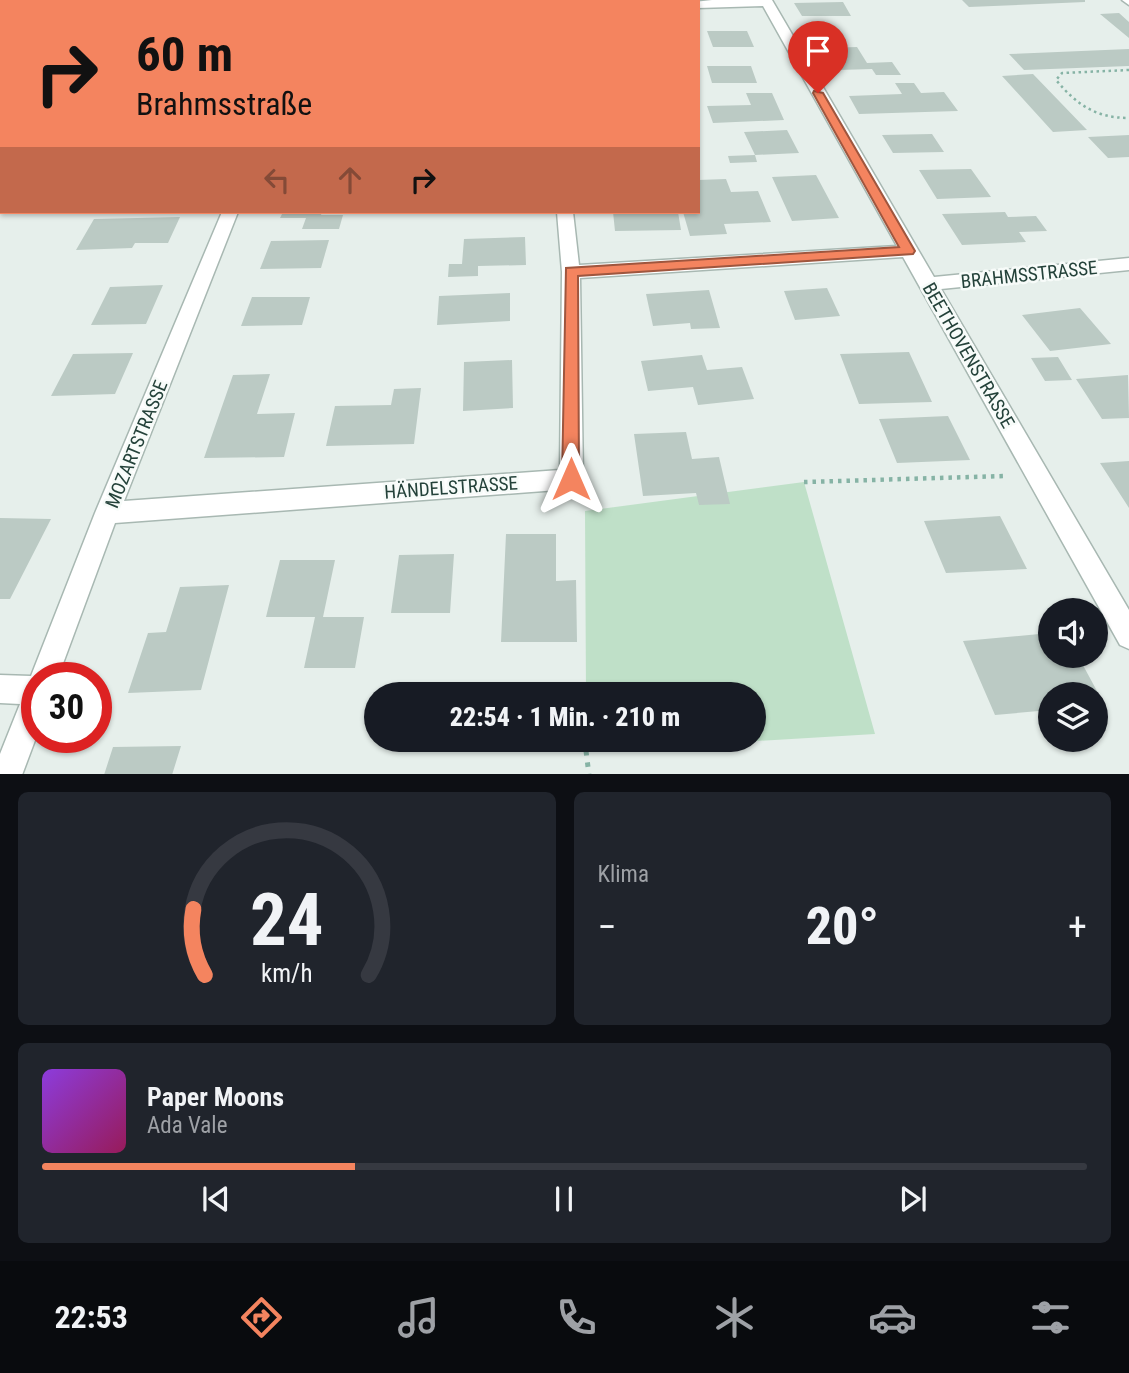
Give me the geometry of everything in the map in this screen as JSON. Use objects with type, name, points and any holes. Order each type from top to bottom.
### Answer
[{"type":"street","name":"BEETHOVENSTRASSE","points":[[700,4],[767,2],[1129,636]]},
{"type":"street","name":"MOZARTSTRASSE","points":[[50,662],[107,513],[229,214]]},
{"type":"street","name":"HÄNDELSTRASSE","points":[[107,513],[571,479],[571,272],[565,214]]},
{"type":"street","points":[[571,272],[908,251]]},
{"type":"street","name":"BRAHMSSTRASSE","points":[[929,284],[1129,264]]},
{"type":"street","points":[[0,689],[21,690]]},
{"type":"street","points":[[7,774],[21,738]]},
{"type":"path","points":[[1129,70],[1062,73],[1056,80],[1090,114],[1115,119],[1129,118]]},
{"type":"path","points":[[804,482],[1038,475]]},
{"type":"path","points":[[586,752],[589,774]]},
{"type":"green space","points":[[804,482],[875,734],[766,740],[766,682],[586,682],[585,511]]},
{"type":"building","points":[[962,0],[1085,0],[1085,2],[969,7]]},
{"type":"building","points":[[843,2],[851,16],[802,16],[794,3]]},
{"type":"building","points":[[1119,13],[1129,22],[1129,38],[1100,14]]},
{"type":"building","points":[[707,31],[747,31],[754,47],[713,47]]},
{"type":"building","points":[[857,47],[867,63],[892,62],[901,75],[876,75],[872,69],[839,70],[826,48]]},
{"type":"building","points":[[1129,49],[1129,66],[1024,70],[1009,54]]},
{"type":"building","points":[[707,66],[751,66],[757,83],[712,83]]},
{"type":"building","points":[[1033,74],[1087,130],[1053,132],[1002,76]]},
{"type":"building","points":[[895,83],[914,83],[921,93],[944,92],[958,111],[859,114],[849,96],[902,94]]},
{"type":"building","points":[[746,93],[772,93],[784,120],[713,123],[707,106],[751,105]]},
{"type":"building","points":[[787,130],[799,153],[755,155],[744,132]]},
{"type":"building","points":[[932,134],[944,152],[893,153],[882,135]]},
{"type":"building","points":[[1129,135],[1129,157],[1108,158],[1088,137]]},
{"type":"building","points":[[755,155],[757,162],[730,163],[728,156]]},
{"type":"building","points":[[971,169],[991,197],[937,199],[919,170]]},
{"type":"building","points":[[816,175],[839,218],[792,221],[772,177]]},
{"type":"building","points":[[726,179],[731,192],[758,191],[771,222],[724,224],[727,234],[690,236],[684,214],[700,214],[700,180]]},
{"type":"building","points":[[1005,212],[1008,217],[1036,216],[1047,231],[1019,232],[1026,242],[962,245],[942,214]]},
{"type":"building","points":[[282,214],[343,215],[339,229],[302,229],[306,218],[280,218]]},
{"type":"building","points":[[613,214],[678,214],[681,230],[615,231]]},
{"type":"building","points":[[180,217],[168,243],[135,243],[132,248],[76,250],[94,219]]},
{"type":"building","points":[[525,237],[526,265],[478,266],[478,276],[448,277],[449,264],[462,264],[464,239]]},
{"type":"building","points":[[329,240],[321,268],[260,269],[271,241]]},
{"type":"building","points":[[163,285],[146,324],[91,325],[110,287]]},
{"type":"building","points":[[827,288],[840,316],[795,320],[784,291]]},
{"type":"building","points":[[709,290],[720,328],[691,329],[690,323],[653,326],[646,294]]},
{"type":"building","points":[[510,293],[510,321],[437,325],[439,296]]},
{"type":"building","points":[[252,297],[310,297],[302,325],[241,326]]},
{"type":"building","points":[[1080,308],[1111,344],[1050,351],[1022,315]]},
{"type":"building","points":[[909,352],[932,402],[859,404],[840,354]]},
{"type":"building","points":[[133,353],[115,394],[51,396],[73,354]]},
{"type":"building","points":[[702,355],[707,370],[742,367],[754,399],[698,405],[693,387],[648,391],[641,361]]},
{"type":"building","points":[[1058,357],[1072,380],[1045,381],[1031,358]]},
{"type":"building","points":[[512,360],[513,408],[463,411],[464,362]]},
{"type":"building","points":[[270,374],[257,414],[295,413],[284,457],[204,458],[233,375]]},
{"type":"building","points":[[1128,375],[1129,418],[1102,419],[1076,379]]},
{"type":"building","points":[[421,388],[414,444],[326,446],[335,406],[391,405],[394,389]]},
{"type":"building","points":[[948,416],[970,460],[897,463],[879,419]]},
{"type":"building","points":[[686,432],[692,459],[719,457],[730,504],[699,505],[696,493],[643,496],[634,434]]},
{"type":"building","points":[[1129,461],[1129,508],[1100,463]]},
{"type":"building","points":[[1000,516],[1027,569],[946,573],[924,521]]},
{"type":"building","points":[[0,518],[51,519],[10,599],[0,599]]},
{"type":"building","points":[[506,534],[556,534],[556,581],[576,580],[577,642],[501,642]]},
{"type":"building","points":[[454,554],[450,613],[391,613],[399,555]]},
{"type":"building","points":[[280,560],[335,560],[323,617],[364,617],[355,668],[304,668],[315,617],[266,617]]},
{"type":"building","points":[[229,585],[201,690],[128,693],[148,633],[166,632],[180,587]]},
{"type":"building","points":[[1038,634],[1038,668],[1084,668],[1092,682],[1038,682],[1038,711],[995,715],[963,641]]},
{"type":"building","points":[[181,746],[172,774],[104,774],[113,747]]},
{"type":"route","points":[[571,479],[571,272],[908,251],[818,93]]}]
